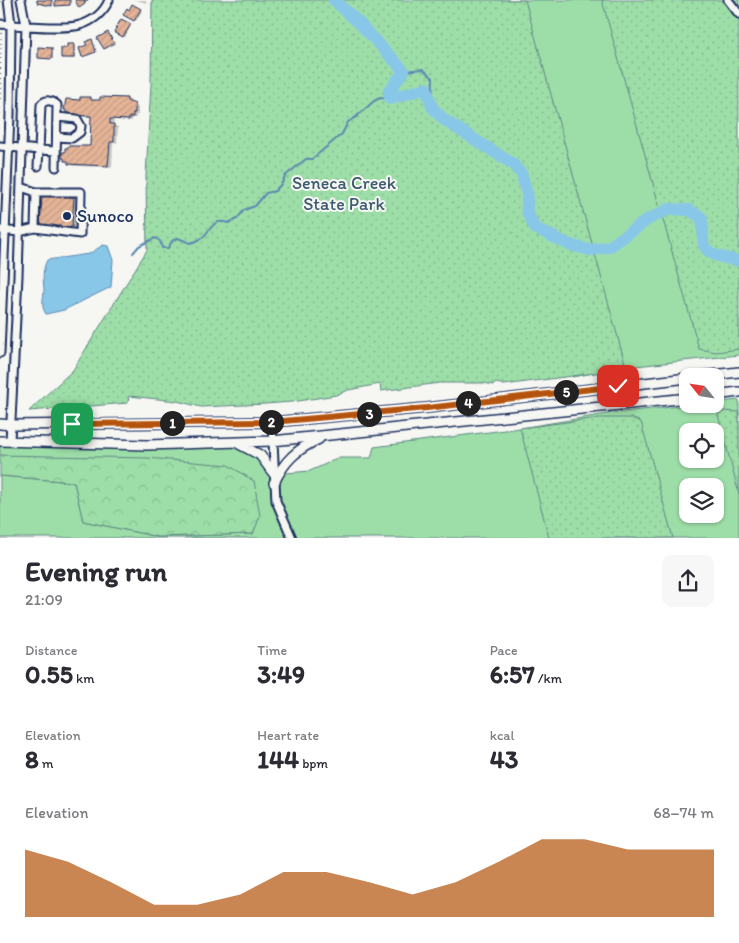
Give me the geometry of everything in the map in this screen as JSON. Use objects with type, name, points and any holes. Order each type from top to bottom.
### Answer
[{"type":"main road","points":[[724,374],[739,372]]},
{"type":"main road","points":[[0,424],[272,422],[427,408],[679,379]]},
{"type":"main road","points":[[724,394],[739,392]]},
{"type":"main road","points":[[5,441],[147,446],[272,441],[679,399]]},
{"type":"main road","points":[[234,443],[243,445],[260,454],[274,479],[295,452],[327,436]]},
{"type":"street","points":[[0,353],[3,230],[9,147],[4,24],[8,0]]},
{"type":"street","points":[[5,441],[12,425],[21,188],[26,25],[21,0]]},
{"type":"street","points":[[4,24],[78,26],[92,19],[105,9],[109,0]]},
{"type":"street","points":[[728,0],[739,14]]},
{"type":"street","points":[[38,166],[41,105],[52,101],[57,105],[56,167]]},
{"type":"street","points":[[57,117],[77,119],[81,126],[77,136],[72,138],[57,137]]},
{"type":"street","points":[[0,146],[56,150]]},
{"type":"street","points":[[3,230],[19,232],[35,228],[80,234],[81,192],[36,192],[21,188]]},
{"type":"street","points":[[35,228],[36,192]]},
{"type":"street","points":[[1,322],[16,322]]},
{"type":"street","points":[[272,422],[276,501],[292,538]]},
{"type":"path","points":[[0,1],[0,15],[4,24],[1,34],[0,114]]},
{"type":"green space","name":"Seneca Creek State Park","points":[[152,0],[525,0],[625,369],[504,385],[497,383],[492,385],[485,383],[439,383],[381,391],[380,384],[348,390],[336,395],[265,404],[201,407],[177,401],[129,396],[128,403],[29,411],[73,370],[147,250],[146,176],[151,84]]},
{"type":"green space","points":[[496,0],[605,0],[739,319],[739,355],[626,367],[572,377],[584,331]]},
{"type":"green space","points":[[602,0],[739,0],[739,349],[716,352],[699,349]]},
{"type":"green space","points":[[739,400],[739,538],[0,538],[0,476],[74,482],[83,521],[158,537],[253,534],[0,456],[0,440],[233,443],[253,451],[274,474],[310,471],[339,458],[371,458],[374,447],[520,428],[613,413],[679,406],[679,413],[724,413],[724,402]]},
{"type":"green space","points":[[724,411],[739,412],[739,494],[724,438],[724,423],[720,423],[718,415],[724,413]]},
{"type":"green space","points":[[599,418],[631,418],[641,422],[673,538],[549,538],[520,428]]},
{"type":"green space","points":[[0,455],[147,458],[228,465],[254,481],[260,516],[253,534],[158,537],[83,521],[74,482],[0,476]]},
{"type":"water","points":[[103,245],[108,246],[113,260],[111,287],[64,310],[46,314],[43,305],[43,274],[47,260],[89,254]]},
{"type":"building","points":[[37,0],[52,0],[52,6],[37,3]]},
{"type":"building","points":[[55,0],[70,0],[70,5],[55,6]]},
{"type":"building","points":[[75,0],[88,0],[79,8]]},
{"type":"building","points":[[132,4],[141,9],[134,21],[123,15]]},
{"type":"building","points":[[121,19],[131,24],[123,37],[114,32]]},
{"type":"building","points":[[108,32],[114,43],[104,49],[97,38]]},
{"type":"building","points":[[92,39],[96,52],[82,57],[79,48],[87,45],[85,42]]},
{"type":"building","points":[[67,44],[74,44],[74,58],[61,58],[61,48],[67,48]]},
{"type":"building","points":[[38,47],[52,48],[52,59],[38,58]]},
{"type":"building","points":[[80,97],[91,97],[91,100],[100,100],[100,97],[127,98],[127,101],[135,104],[135,113],[133,113],[133,117],[129,117],[129,120],[110,119],[110,124],[114,124],[114,142],[110,142],[108,166],[68,164],[68,161],[64,161],[64,158],[62,158],[62,152],[65,152],[65,148],[68,148],[68,146],[90,146],[91,116],[70,115],[70,113],[66,113],[66,110],[64,110],[66,99],[80,100]]},
{"type":"building","points":[[42,196],[74,197],[72,227],[40,226]]},
{"type":"waterway","points":[[334,0],[359,23],[404,71],[389,91],[390,99],[426,88],[432,107],[444,120],[513,164],[522,175],[527,195],[527,212],[535,228],[570,245],[590,250],[609,247],[647,220],[669,209],[689,210],[701,217],[703,242],[706,249],[714,255],[739,261]]},
{"type":"waterway","points":[[404,71],[423,69],[433,78],[432,107]]},
{"type":"waterway","points":[[133,253],[139,246],[155,238],[160,241],[162,248],[168,248],[172,241],[178,238],[190,243],[202,238],[216,223],[228,223],[237,219],[244,210],[255,206],[266,193],[275,191],[285,176],[306,159],[312,159],[342,134],[348,122],[374,101],[380,98],[390,99]]},
{"type":"place","name":"Sunoco","points":[[67,216]]},
{"type":"route","points":[[72,424],[272,422],[427,408],[618,386]]}]
